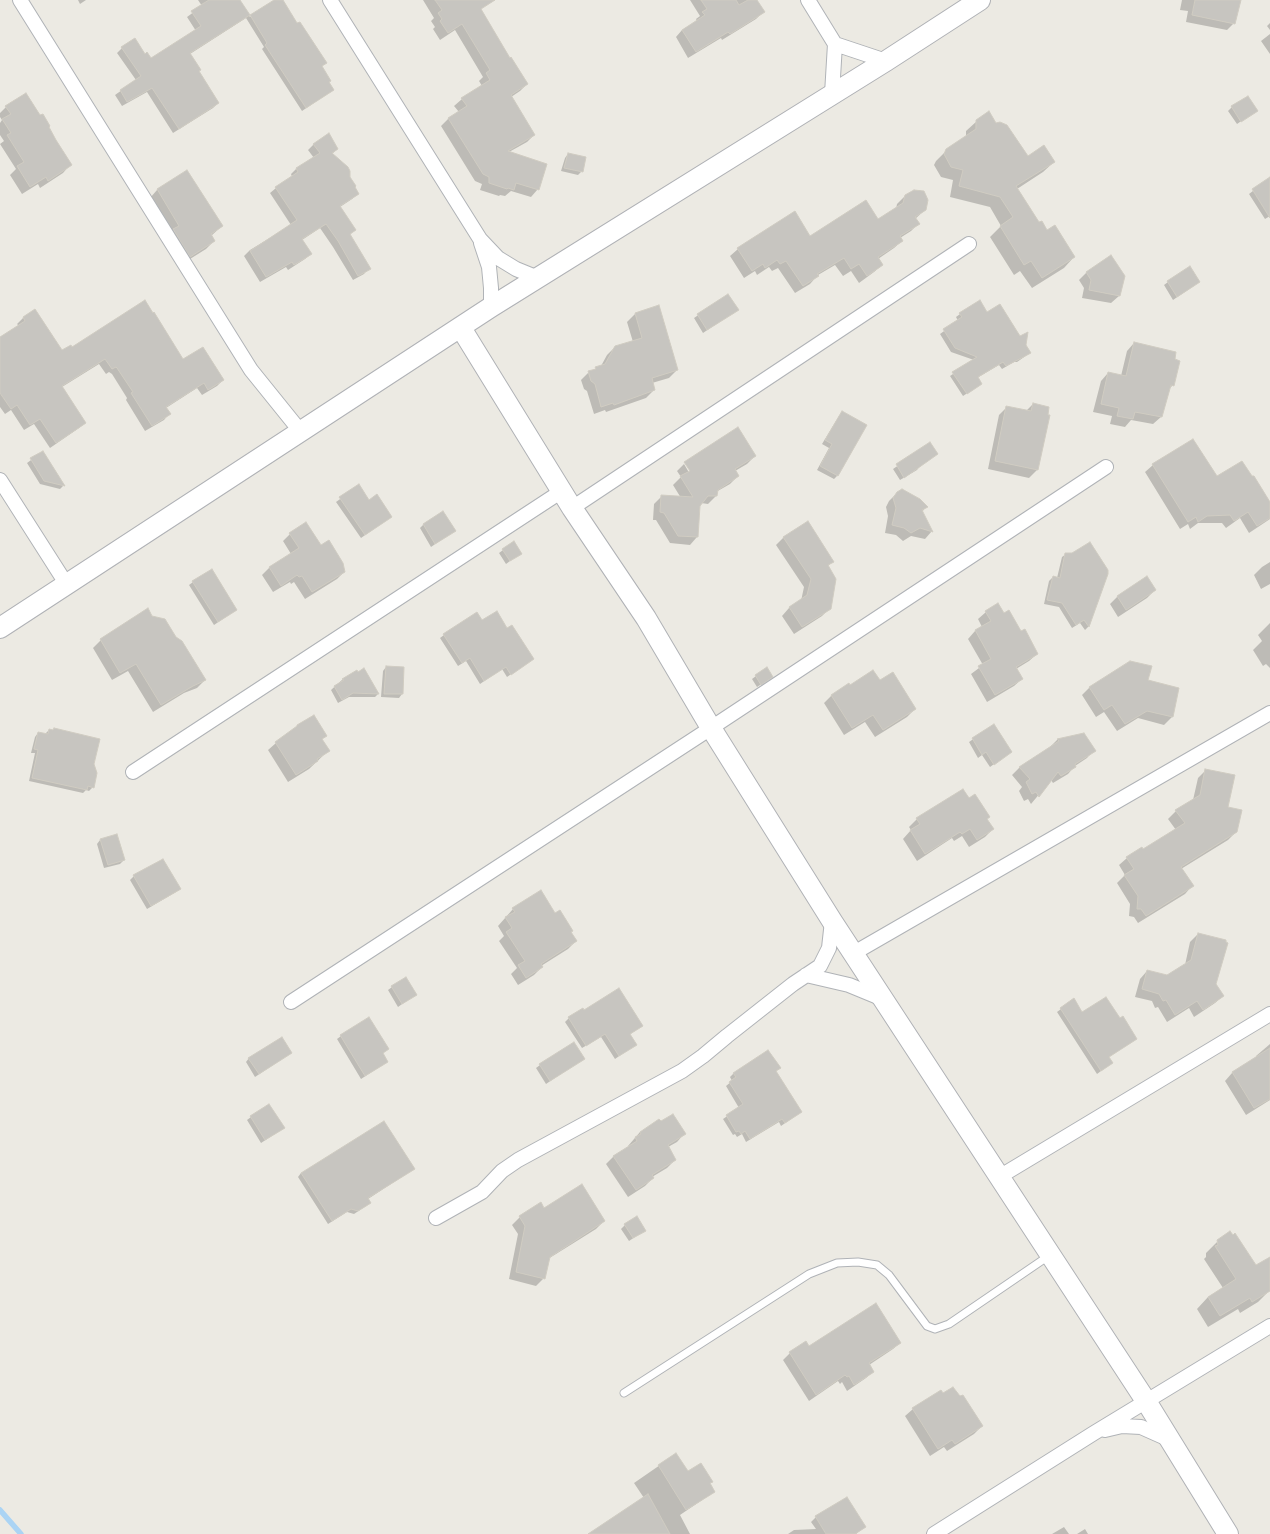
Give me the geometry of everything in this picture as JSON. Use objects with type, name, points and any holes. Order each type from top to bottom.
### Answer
[{"type":"street","points":[[20,0],[251,370],[301,432]]},
{"type":"street","points":[[330,0],[480,239],[498,258],[516,269],[538,278]]},
{"type":"street","points":[[808,0],[835,44],[832,94]]},
{"type":"street","points":[[0,628],[492,307],[886,61],[980,0]]},
{"type":"street","points":[[835,44],[886,61]]},
{"type":"street","points":[[480,239],[489,267],[492,307]]},
{"type":"street","points":[[133,772],[969,244]]},
{"type":"street","points":[[461,328],[567,499],[646,618],[712,728],[832,921],[1146,1401],[1168,1439],[1228,1534]]},
{"type":"street","points":[[291,1002],[712,728],[1106,467]]},
{"type":"street","points":[[0,480],[67,584]]},
{"type":"street","points":[[854,953],[1270,712]]},
{"type":"street","points":[[436,1218],[482,1192],[502,1171],[518,1160],[682,1071],[703,1056],[806,975],[820,966],[829,948],[832,921]]},
{"type":"street","points":[[806,975],[850,985],[884,1000]]},
{"type":"street","points":[[999,1177],[1270,1014]]},
{"type":"street","points":[[934,1534],[1094,1433],[1270,1326]]},
{"type":"street","points":[[1094,1433],[1122,1426],[1141,1427],[1168,1439]]},
{"type":"lane","points":[[624,1393],[809,1274],[838,1263],[858,1262],[877,1265],[889,1275],[927,1326],[935,1329],[949,1324],[1050,1255]]},
{"type":"building","points":[[209,0],[240,0],[250,15],[190,53],[201,70],[199,71],[219,103],[179,129],[152,88],[127,102],[120,90],[141,76],[121,47],[135,38],[145,54],[147,52],[151,58],[201,26],[191,11]]},
{"type":"building","points":[[274,0],[283,0],[297,23],[300,22],[327,63],[322,66],[331,81],[329,82],[334,90],[306,108],[265,45],[267,43],[250,15]]},
{"type":"building","points":[[435,0],[495,0],[481,9],[510,58],[511,57],[528,84],[511,95],[535,135],[508,151],[547,164],[539,190],[516,183],[514,190],[489,183],[489,177],[483,174],[448,118],[467,106],[461,98],[490,80],[486,73],[490,70],[462,24],[448,33],[440,21],[442,19],[438,13],[442,10]]},
{"type":"building","points":[[701,0],[736,0],[739,5],[748,0],[757,0],[765,12],[730,34],[728,32],[696,52],[682,30],[705,15],[702,12],[707,9]]},
{"type":"building","points":[[1195,0],[1241,0],[1235,24],[1192,15]]},
{"type":"building","points":[[26,93],[40,115],[43,114],[56,140],[72,165],[48,181],[46,177],[30,187],[17,166],[24,162],[7,135],[11,133],[2,119],[11,114],[5,106]]},
{"type":"building","points":[[1248,96],[1258,111],[1241,122],[1231,106]]},
{"type":"building","points":[[989,111],[996,123],[1000,122],[1007,125],[1028,156],[1044,145],[1055,162],[1016,186],[1039,222],[1042,221],[1047,230],[1055,225],[1075,257],[1042,278],[1031,261],[1024,265],[1000,226],[1013,217],[1000,197],[959,186],[963,170],[951,167],[944,154],[946,149],[976,129],[976,120]]},
{"type":"building","points":[[329,133],[338,149],[332,153],[348,167],[350,177],[359,194],[340,206],[356,230],[350,234],[371,269],[358,276],[338,241],[326,224],[302,239],[312,254],[294,265],[292,262],[266,277],[250,251],[297,220],[275,187],[298,172],[296,168],[320,153],[313,144]]},
{"type":"building","points":[[568,153],[586,157],[583,172],[564,168]]},
{"type":"building","points":[[187,170],[223,226],[211,234],[215,241],[190,257],[173,229],[179,226],[157,189]]},
{"type":"building","points":[[1270,177],[1270,218],[1252,189]]},
{"type":"building","points":[[914,190],[924,191],[928,200],[926,210],[915,217],[920,224],[900,236],[903,241],[878,257],[883,265],[867,276],[859,264],[851,269],[844,258],[817,274],[819,276],[803,286],[786,261],[780,264],[777,260],[765,268],[763,264],[752,271],[737,248],[795,211],[810,236],[866,200],[878,219],[903,203],[905,195]]},
{"type":"building","points":[[1111,255],[1125,276],[1120,296],[1089,290],[1091,280],[1086,272]]},
{"type":"building","points":[[1190,266],[1200,282],[1177,297],[1167,281]]},
{"type":"building","points":[[728,294],[739,310],[707,330],[697,314]]},
{"type":"building","points":[[145,300],[183,359],[203,347],[224,380],[208,390],[204,383],[166,407],[171,414],[152,426],[131,393],[133,392],[117,368],[112,369],[105,359],[62,386],[86,423],[56,443],[40,419],[30,425],[17,405],[11,409],[0,393],[0,337],[25,321],[23,317],[35,309],[62,350],[71,345],[72,347]]},
{"type":"building","points":[[980,300],[987,312],[1000,304],[1020,336],[1028,332],[1026,345],[1031,353],[1006,366],[1003,362],[978,377],[982,384],[967,394],[952,372],[977,357],[955,348],[943,329],[962,317],[959,313]]},
{"type":"building","points":[[659,305],[678,370],[652,378],[655,390],[614,405],[613,403],[601,407],[595,384],[591,381],[588,371],[605,364],[615,346],[642,338],[635,313]]},
{"type":"building","points":[[1134,342],[1176,352],[1175,359],[1180,361],[1174,386],[1171,385],[1162,417],[1135,412],[1133,419],[1117,416],[1119,408],[1101,404],[1108,372],[1126,376]]},
{"type":"building","points":[[1033,403],[1049,407],[1048,415],[1050,415],[1038,470],[995,461],[1006,406],[1031,411]]},
{"type":"building","points":[[842,411],[867,425],[838,476],[820,466],[832,444],[825,440]]},
{"type":"building","points":[[738,427],[756,456],[735,469],[739,476],[718,490],[717,496],[708,496],[700,506],[698,537],[678,536],[664,513],[660,512],[661,495],[693,497],[680,476],[690,471],[684,462]]},
{"type":"building","points":[[1193,439],[1217,476],[1242,461],[1252,476],[1254,476],[1270,502],[1270,518],[1257,526],[1248,512],[1234,521],[1230,515],[1207,516],[1198,522],[1196,517],[1188,522],[1152,464]]},
{"type":"building","points":[[930,442],[938,454],[904,478],[896,464]]},
{"type":"building","points":[[43,451],[65,486],[44,481],[30,458]]},
{"type":"building","points":[[359,484],[369,500],[377,494],[392,517],[365,535],[339,497]]},
{"type":"building","points":[[902,489],[920,499],[928,507],[922,510],[933,532],[920,528],[911,533],[904,528],[892,525],[896,508],[893,498],[897,492]]},
{"type":"building","points":[[443,511],[456,531],[435,544],[423,524]]},
{"type":"building","points":[[808,521],[834,562],[828,565],[836,579],[831,609],[802,627],[789,607],[807,595],[811,579],[783,537]]},
{"type":"building","points":[[306,522],[321,545],[329,540],[343,563],[345,572],[312,592],[302,576],[299,577],[297,575],[281,586],[269,567],[299,548],[289,533]]},
{"type":"building","points":[[514,541],[522,554],[510,561],[502,549]]},
{"type":"building","points":[[1090,542],[1108,570],[1108,574],[1089,627],[1084,620],[1076,625],[1062,603],[1047,600],[1053,576],[1060,578],[1065,553],[1072,553]]},
{"type":"building","points":[[212,569],[237,610],[218,622],[192,581]]},
{"type":"building","points":[[1147,576],[1156,590],[1126,610],[1117,596]]},
{"type":"building","points":[[998,603],[1004,613],[1009,610],[1021,631],[1025,629],[1038,654],[1016,667],[1023,679],[995,695],[978,666],[991,659],[975,630],[991,621],[985,611]]},
{"type":"building","points":[[148,608],[152,616],[165,619],[176,637],[182,641],[206,680],[161,705],[136,664],[120,673],[100,639]]},
{"type":"building","points":[[497,611],[507,628],[512,625],[534,659],[511,675],[506,667],[484,681],[470,658],[462,663],[443,634],[477,612],[482,620]]},
{"type":"building","points":[[1130,661],[1152,666],[1148,680],[1179,688],[1173,717],[1147,711],[1125,724],[1112,705],[1104,710],[1089,687]]},
{"type":"building","points":[[386,666],[404,667],[403,694],[384,694]]},
{"type":"building","points":[[767,667],[773,677],[761,685],[755,675]]},
{"type":"building","points":[[364,668],[379,694],[353,693],[342,700],[334,686],[357,670],[358,672]]},
{"type":"building","points":[[873,670],[880,680],[893,672],[916,709],[883,730],[873,715],[852,728],[831,695]]},
{"type":"building","points":[[314,715],[327,736],[322,739],[330,751],[317,759],[318,761],[296,775],[275,742],[297,725]]},
{"type":"building","points":[[994,724],[1012,752],[994,765],[986,752],[982,755],[972,738]]},
{"type":"building","points":[[54,728],[100,739],[94,764],[97,773],[94,788],[88,786],[87,790],[32,778],[38,750],[34,749],[38,732],[48,734],[49,729],[53,730]]},
{"type":"building","points":[[1084,733],[1096,751],[1075,764],[1076,767],[1061,776],[1058,772],[1039,797],[1036,792],[1032,794],[1026,782],[1030,779],[1019,767],[1059,741],[1057,739]]},
{"type":"building","points":[[1205,769],[1235,775],[1228,807],[1242,810],[1237,832],[1181,867],[1194,886],[1146,916],[1141,909],[1137,909],[1138,896],[1124,875],[1134,869],[1126,857],[1142,847],[1143,849],[1185,823],[1175,810],[1200,795]]},
{"type":"building","points":[[963,789],[969,798],[975,794],[990,817],[987,819],[994,829],[977,840],[970,829],[962,834],[960,832],[925,854],[910,830],[920,824],[916,818]]},
{"type":"building","points":[[117,834],[125,860],[108,865],[100,839]]},
{"type":"building","points":[[163,859],[181,889],[151,906],[133,875]]},
{"type":"building","points":[[541,890],[555,913],[560,910],[573,931],[571,932],[577,941],[541,964],[543,967],[526,978],[518,965],[525,961],[506,932],[512,928],[505,917],[515,912],[512,908]]},
{"type":"building","points":[[1198,933],[1226,940],[1228,943],[1216,984],[1224,996],[1203,1010],[1197,1001],[1175,1015],[1166,1000],[1163,1001],[1159,994],[1142,989],[1147,970],[1167,975],[1191,960]]},
{"type":"building","points":[[406,977],[417,995],[402,1004],[391,986]]},
{"type":"building","points":[[619,988],[643,1026],[630,1034],[637,1045],[619,1056],[605,1034],[586,1046],[568,1017],[583,1008],[584,1010]]},
{"type":"building","points":[[1106,997],[1120,1018],[1123,1016],[1137,1039],[1109,1057],[1113,1063],[1101,1071],[1060,1008],[1074,998],[1082,1012]]},
{"type":"building","points":[[369,1017],[389,1049],[383,1053],[388,1062],[365,1076],[340,1035]]},
{"type":"building","points":[[282,1037],[292,1053],[259,1074],[248,1058]]},
{"type":"building","points":[[574,1042],[585,1059],[550,1081],[539,1064]]},
{"type":"building","points":[[1270,1048],[1270,1099],[1254,1108],[1232,1072]]},
{"type":"building","points":[[768,1050],[781,1068],[776,1071],[802,1112],[785,1123],[782,1119],[750,1139],[745,1131],[741,1134],[739,1131],[736,1132],[726,1115],[743,1104],[729,1082],[736,1077],[733,1073]]},
{"type":"building","points":[[269,1104],[285,1128],[265,1140],[250,1116]]},
{"type":"building","points":[[673,1114],[686,1134],[668,1145],[676,1160],[652,1175],[654,1178],[636,1190],[613,1156],[637,1141],[635,1137],[641,1134],[640,1132],[659,1119],[661,1121]]},
{"type":"building","points":[[384,1121],[415,1169],[368,1198],[371,1203],[358,1211],[351,1209],[332,1221],[301,1173]]},
{"type":"building","points":[[582,1184],[605,1221],[550,1257],[545,1279],[516,1272],[525,1226],[519,1216],[541,1202],[544,1208]]},
{"type":"building","points":[[637,1216],[646,1231],[633,1238],[624,1224]]},
{"type":"building","points":[[1230,1231],[1233,1235],[1235,1233],[1256,1265],[1270,1257],[1270,1291],[1252,1302],[1250,1298],[1220,1316],[1208,1297],[1236,1279],[1215,1246],[1218,1245],[1217,1240]]},
{"type":"building","points":[[876,1303],[901,1343],[869,1363],[874,1372],[854,1385],[849,1376],[847,1377],[845,1375],[816,1395],[789,1352],[806,1341],[809,1346]]},
{"type":"building","points":[[953,1387],[960,1396],[963,1395],[983,1426],[955,1444],[952,1440],[938,1449],[912,1408],[941,1390],[943,1393]]},
{"type":"building","points":[[676,1453],[688,1471],[701,1463],[713,1482],[710,1483],[715,1492],[686,1510],[658,1465]]},
{"type":"building","points":[[648,1494],[670,1534],[588,1534]]},
{"type":"building","points":[[847,1497],[866,1527],[855,1534],[826,1534],[815,1516]]},
{"type":"waterway","points":[[0,1510],[21,1534]]}]
